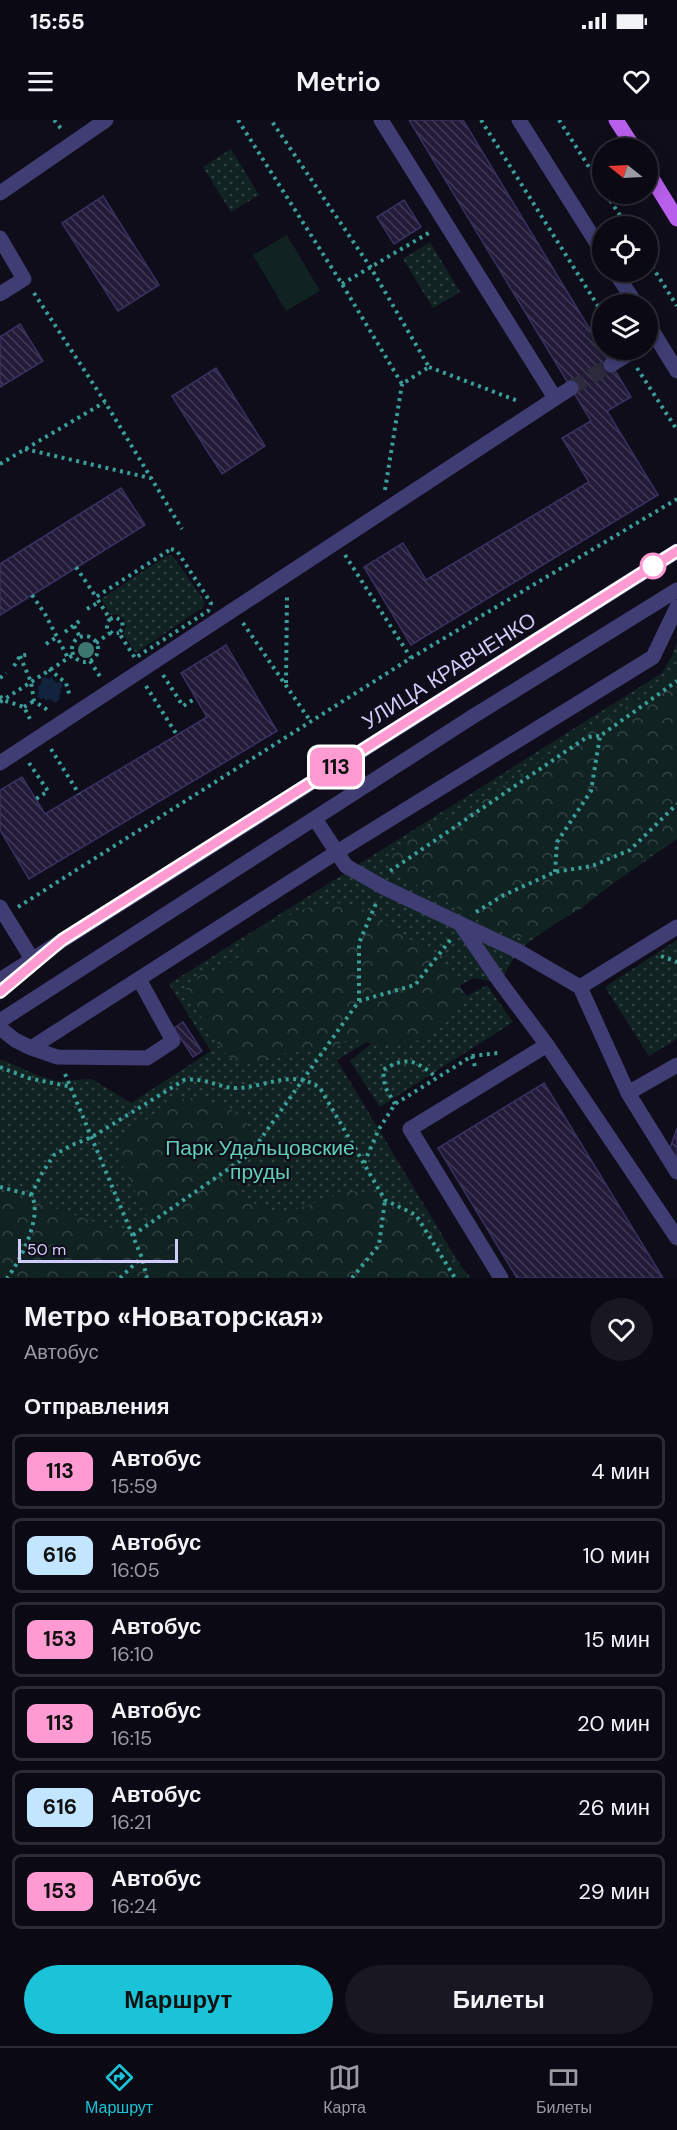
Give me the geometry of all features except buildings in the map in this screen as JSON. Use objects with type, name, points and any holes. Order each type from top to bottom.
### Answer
[{"type":"main road","points":[[616,120],[628,138]]},
{"type":"main road","points":[[658,188],[677,219]]},
{"type":"street","points":[[0,194],[106,120]]},
{"type":"street","points":[[381,120],[555,398]]},
{"type":"street","points":[[519,120],[592,236]]},
{"type":"street","points":[[0,238],[24,279],[0,294]]},
{"type":"street","points":[[658,344],[677,371]]},
{"type":"street","points":[[611,365],[619,360]]},
{"type":"street","points":[[0,763],[21,749],[38,730],[137,673],[571,388]]},
{"type":"street","name":"УЛИЦА КРАВЧЕНКО","points":[[0,980],[677,551]]},
{"type":"street","points":[[0,1021],[472,717],[677,590]]},
{"type":"street","points":[[32,1048],[337,852],[653,657],[677,607]]},
{"type":"street","points":[[315,819],[346,866],[382,882],[461,925],[518,951],[580,987],[628,1093],[677,1172]]},
{"type":"street","points":[[2,911],[32,959]]},
{"type":"street","points":[[461,925],[547,1045],[677,1238]]},
{"type":"street","points":[[580,987],[677,927]]},
{"type":"street","points":[[0,992],[62,940]]},
{"type":"street","points":[[0,1028],[15,1040],[57,1057],[147,1058],[173,1041],[139,979]]},
{"type":"street","points":[[501,1278],[410,1129],[547,1045]]},
{"type":"street","points":[[628,1093],[677,1065]]},
{"type":"path","points":[[238,120],[342,284],[402,384],[381,513]]},
{"type":"path","points":[[272,120],[371,268],[429,367],[541,409]]},
{"type":"path","points":[[481,120],[592,297]]},
{"type":"path","points":[[559,120],[592,172]]},
{"type":"path","points":[[342,284],[446,223]]},
{"type":"path","points":[[658,276],[677,306]]},
{"type":"path","points":[[24,279],[105,402],[182,529]]},
{"type":"path","points":[[637,360],[677,430]]},
{"type":"path","points":[[402,384],[429,367]]},
{"type":"path","points":[[0,464],[105,402]]},
{"type":"path","points":[[25,449],[151,478]]},
{"type":"path","points":[[2,911],[311,722],[411,658],[677,499]]},
{"type":"path","points":[[337,543],[411,658]]},
{"type":"path","points":[[87,609],[97,599],[171,549],[177,551],[212,603],[208,610],[135,658],[119,633]]},
{"type":"path","points":[[76,567],[110,619]]},
{"type":"path","points":[[286,683],[287,575]]},
{"type":"path","points":[[32,596],[45,614],[68,658]]},
{"type":"path","points":[[234,610],[311,722]]},
{"type":"path","points":[[110,633],[106,626],[110,619],[115,617],[122,621],[123,628],[119,633]]},
{"type":"path","points":[[65,632],[82,619]]},
{"type":"path","points":[[74,626],[80,638]]},
{"type":"path","points":[[96,644],[110,633],[119,633]]},
{"type":"path","points":[[46,644],[57,637]]},
{"type":"path","points":[[87,637],[96,644],[96,655],[90,661],[82,662],[73,655],[72,647],[76,639],[87,637]]},
{"type":"path","points":[[14,666],[20,656],[30,654]]},
{"type":"path","points":[[2,701],[73,655]]},
{"type":"path","points":[[20,656],[31,682],[34,701],[52,713]]},
{"type":"path","points":[[90,661],[102,680]]},
{"type":"path","points":[[154,662],[183,706],[196,698]]},
{"type":"path","points":[[49,669],[66,683],[70,701]]},
{"type":"path","points":[[137,673],[177,735]]},
{"type":"path","points":[[0,678],[6,674]]},
{"type":"path","points":[[133,1235],[250,1154],[301,1079],[359,1001],[359,943],[382,882],[587,737],[600,736],[677,681]]},
{"type":"path","points":[[0,696],[2,701]]},
{"type":"path","points":[[2,701],[24,707],[80,794]]},
{"type":"path","points":[[24,707],[34,701]]},
{"type":"path","points":[[555,872],[557,842],[591,791],[600,736]]},
{"type":"path","points":[[21,749],[48,791],[36,799]]},
{"type":"path","points":[[359,1001],[415,985],[467,917],[504,895],[555,872],[592,866],[630,850],[677,804]]},
{"type":"path","points":[[364,1163],[379,1129],[395,1104],[472,1056],[497,1053],[506,1047]]},
{"type":"path","points":[[57,1057],[133,1235],[147,1278]]},
{"type":"path","points":[[395,1104],[385,1087],[383,1070],[397,1061],[420,1063],[437,1078]]},
{"type":"path","points":[[0,1067],[28,1078],[72,1088]]},
{"type":"path","points":[[31,1195],[54,1155],[92,1137],[184,1080],[197,1078],[238,1088],[283,1079],[301,1079],[312,1082],[320,1088],[385,1200],[416,1215],[455,1278]]},
{"type":"path","points":[[0,1187],[31,1195],[36,1210],[33,1224],[13,1271],[6,1278]]},
{"type":"path","points":[[352,1278],[379,1245],[385,1200]]},
{"type":"path","points":[[120,1278],[142,1258]]},
{"type":"green space","points":[[231,149],[259,195],[231,212],[203,167]]},
{"type":"green space","points":[[287,235],[320,291],[286,311],[253,255]]},
{"type":"green space","points":[[430,242],[460,292],[433,308],[403,259]]},
{"type":"green space","points":[[168,555],[173,556],[205,602],[202,608],[136,653],[123,634],[126,626],[124,619],[118,615],[111,615],[101,599]]},
{"type":"green space","name":"Парк Удальцовские пруды","points":[[677,642],[677,839],[526,944],[518,951],[500,982],[473,978],[337,1060],[468,1278],[0,1278],[0,1060],[57,1081],[92,1079],[131,1103],[211,1051],[169,984],[662,673]]},
{"type":"green space","points":[[677,666],[677,838],[636,864],[582,908],[533,936],[512,938],[404,878],[389,861],[389,849],[394,850],[422,829],[465,812],[586,729],[658,689]]},
{"type":"green space","points":[[341,903],[364,910],[422,947],[440,961],[467,996],[446,1022],[416,1041],[372,1043],[350,1039],[330,1048],[273,1055],[252,1064],[241,1065],[223,1052],[192,1003],[182,995],[192,979],[235,961],[256,933],[278,920],[307,908]]},
{"type":"green space","points":[[677,940],[677,1039],[649,1056],[605,987]]},
{"type":"green space","points":[[487,985],[513,1022],[380,1107],[350,1061],[372,1043],[416,1041],[446,1022],[467,996]]},
{"type":"green space","points":[[199,1098],[242,1114],[253,1134],[236,1178],[241,1198],[281,1214],[350,1191],[372,1193],[428,1228],[471,1278],[0,1278],[0,1193],[32,1200],[123,1232],[147,1216],[121,1163],[119,1139],[176,1099]]},
{"type":"water","points":[[45,677],[49,679],[52,677],[55,682],[62,682],[60,699],[55,703],[50,699],[46,701],[44,698],[37,697],[39,691],[37,687]]},
{"type":"tunnel","points":[[571,388],[611,365]]},
{"type":"bus line","name":"113","points":[[0,992],[62,940],[677,551]]}]
